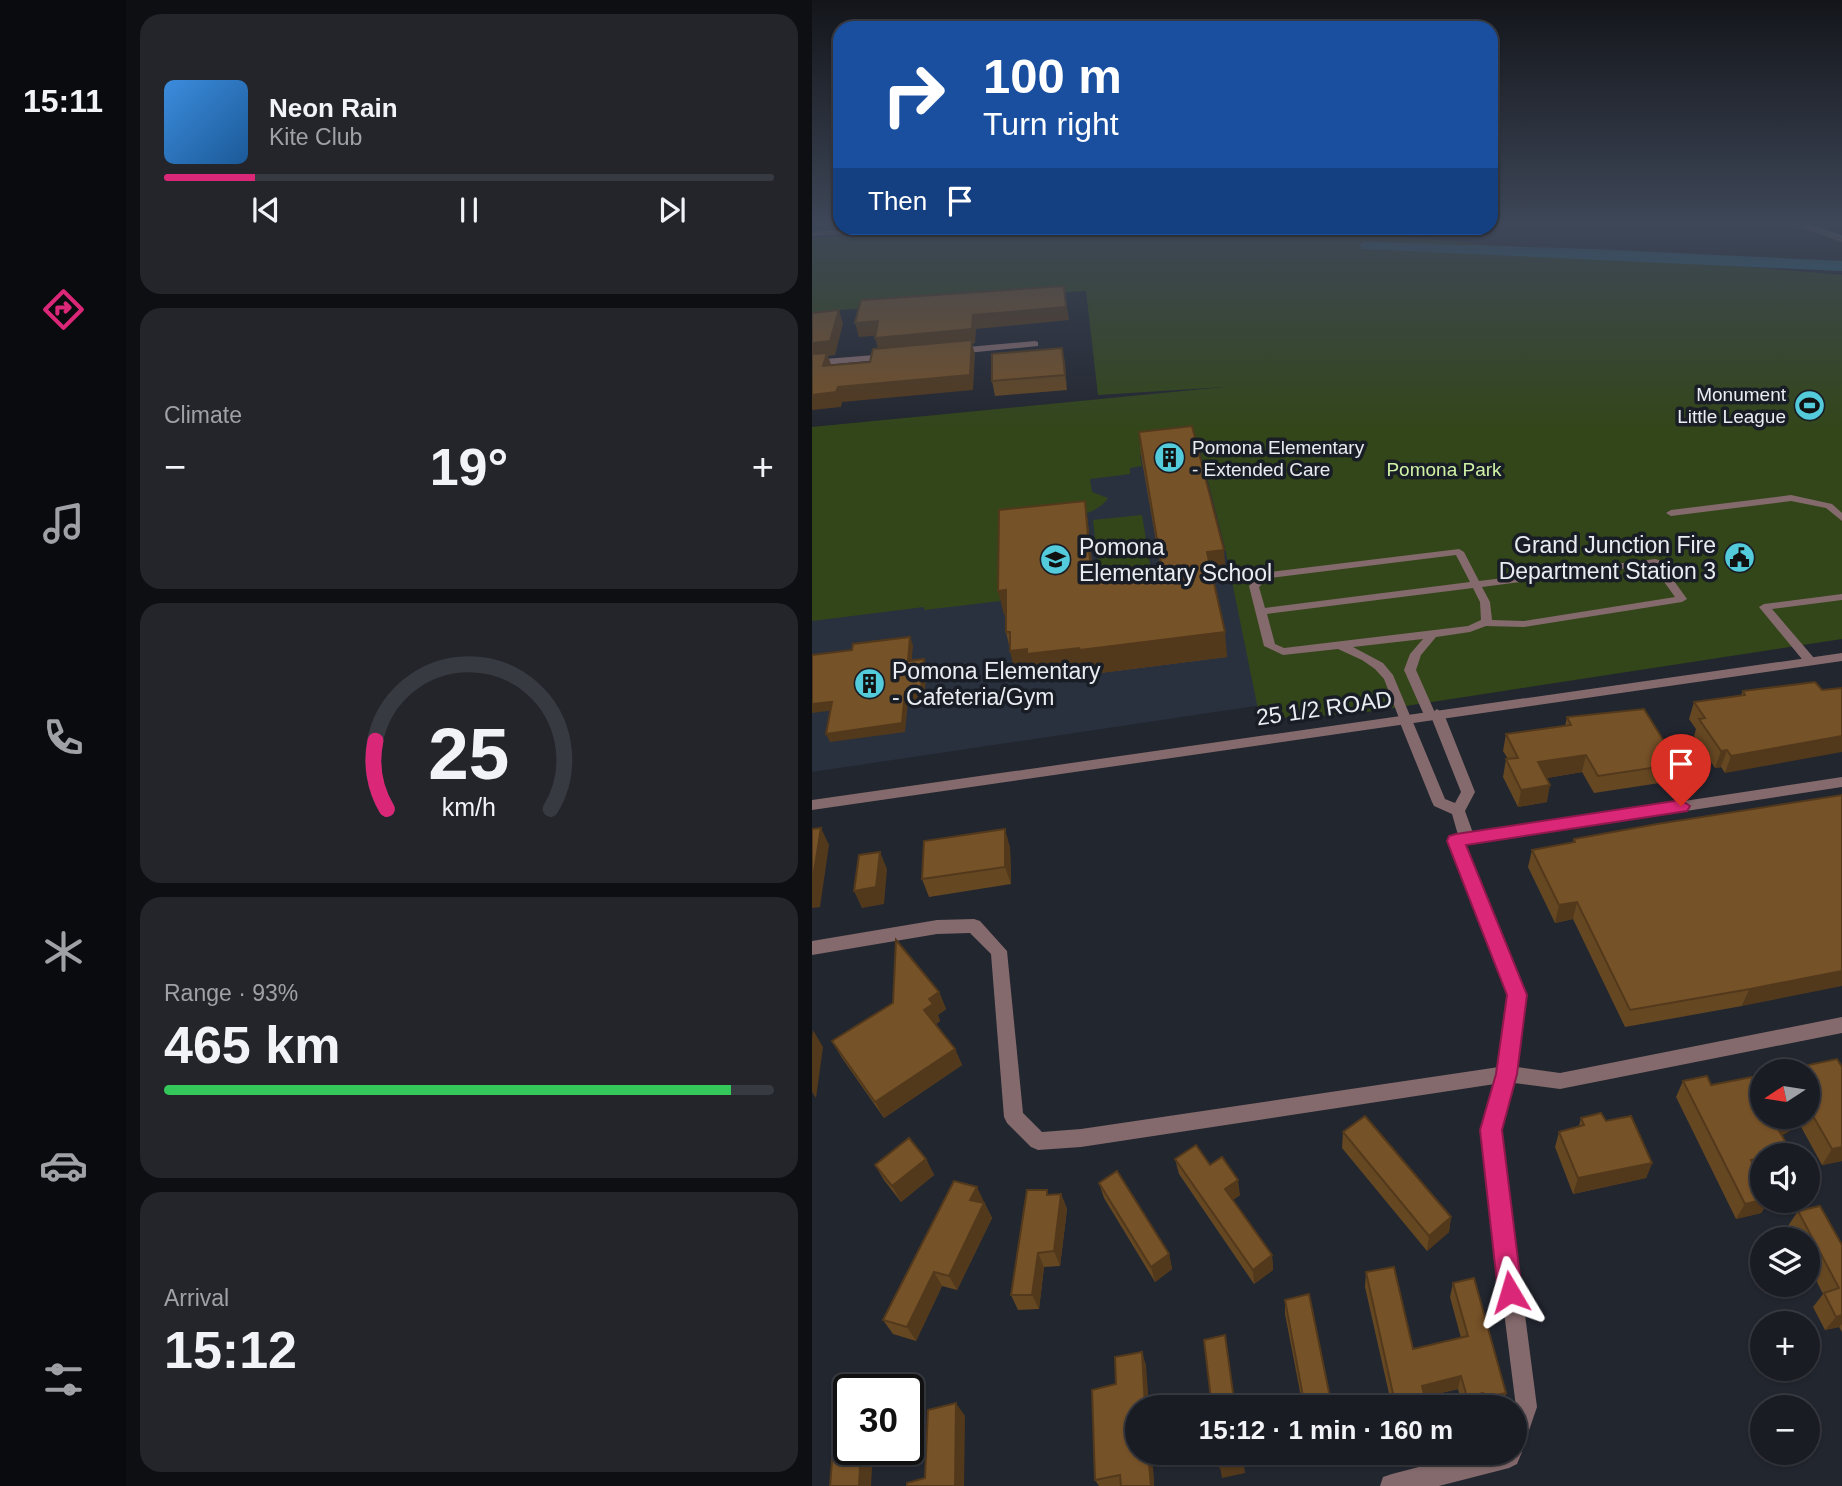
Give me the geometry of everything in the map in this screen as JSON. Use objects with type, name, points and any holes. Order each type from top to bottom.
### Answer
[{"type":"street","points":[[943,352],[1035,344]]},
{"type":"street","points":[[812,363],[904,355]]},
{"type":"street","name":"25 1/2 ROAD","points":[[812,805],[1842,657]]},
{"type":"street","points":[[1433,714],[1468,792],[1458,811],[1467,839]]},
{"type":"street","points":[[1405,718],[1439,802],[1458,811]]},
{"type":"street","points":[[1524,1395],[1491,1130],[1507,1074],[1517,995],[1456,841],[1842,782]]},
{"type":"street","points":[[812,948],[937,927],[974,926],[999,951],[1014,1117],[1038,1141],[1081,1138],[1507,1074],[1560,1081],[1842,1025]]},
{"type":"street","points":[[1392,1486],[1471,1465]]},
{"type":"lane","points":[[1671,513],[1791,498],[1829,506],[1842,518]]},
{"type":"lane","points":[[1260,612],[1476,585],[1655,562],[1682,599],[1524,624],[1485,623],[1470,629],[1283,652],[1270,646],[1260,612],[1254,586],[1266,576],[1459,552],[1476,585],[1485,602],[1485,623]]},
{"type":"lane","points":[[1810,661],[1764,607],[1842,597]]},
{"type":"lane","points":[[1433,634],[1416,654],[1410,670],[1433,714]]},
{"type":"lane","points":[[1340,645],[1379,666],[1389,678],[1405,718]]},
{"type":"shaded area","name":"Pomona Elementary School","points":[[1242,389],[1343,693],[812,772],[812,427]]},
{"type":"green space","name":"Pomona Park","points":[[812,292],[1068,292],[812,312]]},
{"type":"green space","name":"Pomona Park","points":[[1086,292],[1842,292],[1842,639],[1354,714],[1260,719],[1226,552],[1200,450],[1194,449],[1140,455],[1142,466],[1130,468],[1130,474],[1090,479],[1092,492],[1108,498],[1090,512],[1059,522],[1001,533],[1000,601],[812,621],[812,427],[1224,387],[1098,395]]},
{"type":"green space","points":[[1142,515],[1155,595],[1102,601],[1093,520]]},
{"type":"building","points":[[972,292],[1065,292],[1066,307],[973,315],[972,329],[875,338],[878,321],[855,323],[861,300]]},
{"type":"building","points":[[839,310],[830,341],[812,343],[812,313]]},
{"type":"building","points":[[972,340],[970,375],[838,387],[836,392],[812,395],[812,354],[827,353],[823,366],[870,362],[873,349]]},
{"type":"building","points":[[1062,348],[1065,375],[992,381],[992,354]]},
{"type":"building","points":[[1192,426],[1224,550],[1207,552],[1225,632],[1080,650],[1027,654],[1027,649],[1010,651],[1010,632],[1006,632],[1006,590],[998,591],[999,510],[1085,501],[1092,583],[1163,575],[1139,432]]},
{"type":"building","name":"Pomona Elementary - Cafeteria/Gym","points":[[910,637],[908,661],[924,659],[921,690],[905,692],[902,723],[826,734],[832,702],[812,704],[812,655],[852,650],[853,644]]},
{"type":"building","points":[[1815,682],[1822,690],[1842,688],[1842,736],[1731,756],[1727,750],[1721,751],[1699,719],[1705,718],[1694,702],[1745,695],[1743,691]]},
{"type":"building","points":[[1644,709],[1678,764],[1598,776],[1586,755],[1538,762],[1550,785],[1521,790],[1506,759],[1518,758],[1506,734],[1571,725],[1567,717]]},
{"type":"building","points":[[1842,795],[1842,971],[1750,989],[1630,1010],[1577,902],[1559,905],[1532,850],[1575,842],[1574,839],[1657,824]]},
{"type":"building","points":[[821,828],[812,884],[812,829]]},
{"type":"building","points":[[1005,829],[1005,867],[922,879],[924,841]]},
{"type":"building","points":[[880,852],[876,887],[854,891],[859,855]]},
{"type":"building","points":[[896,940],[939,992],[929,999],[933,1004],[924,1010],[955,1049],[875,1102],[832,1041],[893,1003]]},
{"type":"building","points":[[1837,1059],[1842,1067],[1842,1147],[1832,1149],[1820,1128],[1820,1063]]},
{"type":"building","points":[[1707,1076],[1711,1085],[1750,1077],[1750,1129],[1778,1129],[1786,1143],[1750,1143],[1750,1203],[1745,1204],[1683,1081]]},
{"type":"building","points":[[1601,1113],[1606,1121],[1631,1116],[1652,1163],[1578,1178],[1559,1132],[1584,1125],[1581,1118]]},
{"type":"building","points":[[1365,1116],[1451,1217],[1429,1236],[1343,1132]]},
{"type":"building","points":[[909,1138],[926,1159],[892,1186],[875,1165]]},
{"type":"building","points":[[1196,1145],[1210,1165],[1222,1157],[1238,1180],[1225,1189],[1272,1255],[1253,1270],[1175,1159]]},
{"type":"building","points":[[1117,1171],[1169,1254],[1151,1267],[1099,1183]]},
{"type":"building","points":[[954,1181],[977,1187],[970,1200],[984,1203],[949,1276],[934,1272],[907,1327],[883,1320]]},
{"type":"building","points":[[1027,1190],[1047,1190],[1047,1195],[1061,1194],[1054,1251],[1038,1253],[1032,1295],[1011,1295]]},
{"type":"building","points":[[1820,1206],[1842,1245],[1842,1315],[1836,1317],[1824,1293],[1839,1288],[1820,1252],[1820,1227],[1807,1227],[1799,1213],[1820,1213]]},
{"type":"building","points":[[1394,1267],[1413,1349],[1468,1336],[1453,1283],[1474,1278],[1506,1393],[1466,1395],[1461,1376],[1422,1386],[1424,1395],[1393,1395],[1366,1272]]},
{"type":"building","points":[[1309,1294],[1330,1395],[1303,1395],[1285,1300]]},
{"type":"building","points":[[1225,1335],[1233,1395],[1211,1395],[1204,1340]]},
{"type":"building","points":[[1142,1352],[1144,1395],[1125,1395],[1125,1465],[1149,1465],[1151,1486],[1121,1486],[1120,1475],[1095,1480],[1092,1390],[1116,1384],[1115,1357]]},
{"type":"building","points":[[956,1403],[955,1486],[907,1486],[907,1483],[925,1478],[928,1410]]},
{"type":"building","points":[[833,1449],[833,1465],[860,1465],[859,1486],[830,1486]]},
{"type":"place","name":"Monument Little League","points":[[1809,405]]},
{"type":"place","name":"Pomona Elementary - Extended Care","points":[[1169,458]]},
{"type":"place","name":"Grand Junction Fire Department Station 3","points":[[1739,558]]},
{"type":"place","name":"Pomona Elementary School","points":[[1056,560]]},
{"type":"place","name":"Pomona Elementary - Cafeteria/Gym","points":[[869,684]]},
{"type":"route","points":[[1510,1292],[1491,1130],[1507,1074],[1517,995],[1456,841],[1681,806]]}]
